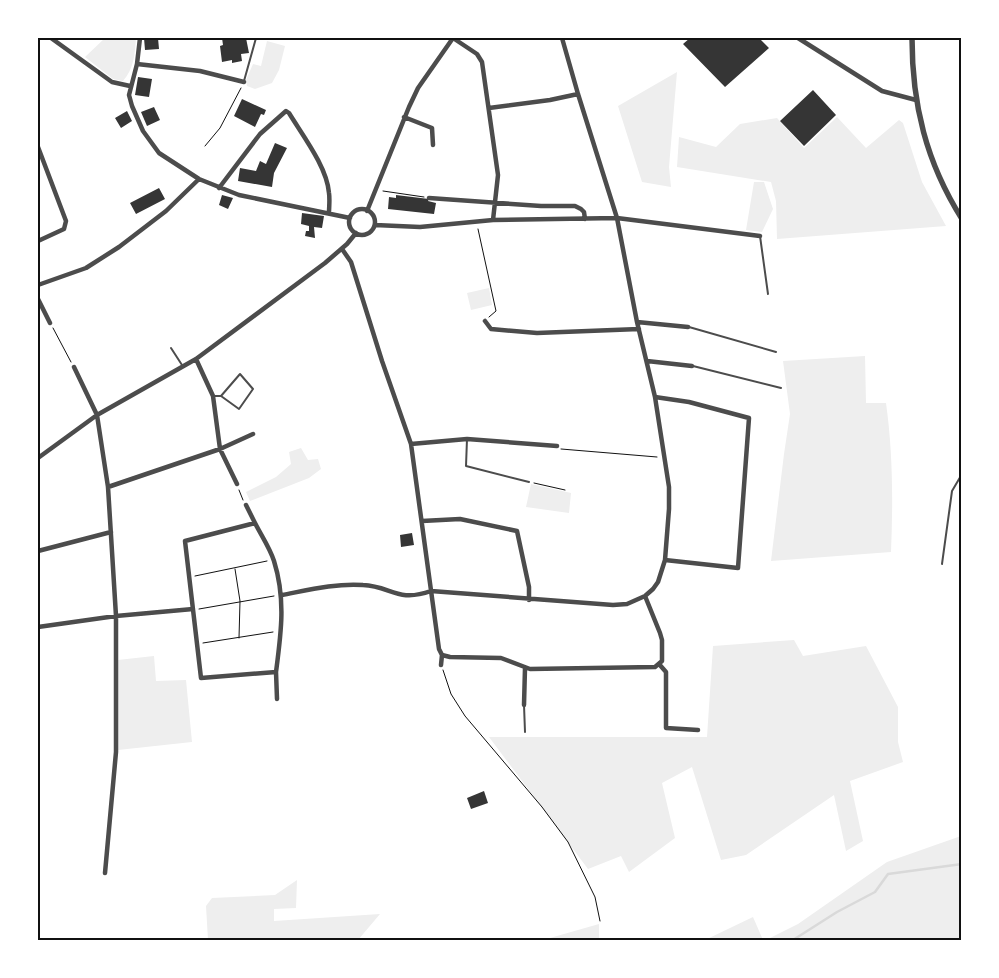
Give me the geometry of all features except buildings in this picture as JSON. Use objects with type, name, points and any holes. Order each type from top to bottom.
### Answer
[{"type":"street","points":[[51,38],[112,82],[130,86]]},
{"type":"street","points":[[140,38],[138,64],[130,86],[129,95],[142,131],[159,153],[199,179],[239,195],[350,218]]},
{"type":"street","points":[[367,211],[404,117],[418,88],[453,38],[477,54],[482,62],[498,175],[493,220]]},
{"type":"street","points":[[282,595],[357,584],[374,586],[398,595],[408,596],[431,591],[613,605],[627,604],[645,596],[658,582],[665,560],[669,509],[665,458],[655,398],[637,322],[618,218],[562,38]]},
{"type":"street","points":[[798,38],[882,91],[916,100]]},
{"type":"street","points":[[912,38],[912,70],[923,135],[947,195],[962,219]]},
{"type":"street","points":[[138,64],[200,71],[243,84]]},
{"type":"street","points":[[489,108],[550,100],[578,94]]},
{"type":"street","points":[[219,188],[260,134],[286,111],[289,113],[325,177],[329,192],[329,213]]},
{"type":"street","points":[[404,117],[432,128],[434,145]]},
{"type":"street","points":[[38,147],[40,160],[66,221],[64,228],[38,241]]},
{"type":"street","points":[[38,284],[86,268],[119,247],[166,211],[199,179]]},
{"type":"street","points":[[430,198],[541,206],[575,206],[581,209],[585,219]]},
{"type":"street","points":[[358,210],[367,211],[372,215],[375,225],[373,230],[362,236],[356,233],[350,226],[350,218],[358,210]]},
{"type":"street","points":[[375,225],[420,227],[493,220],[618,218],[760,236]]},
{"type":"street","points":[[38,458],[98,415],[196,360],[325,263],[342,249],[356,233]]},
{"type":"street","points":[[342,249],[351,262],[411,444],[439,649],[442,655],[441,665]]},
{"type":"street","points":[[38,299],[50,323]]},
{"type":"street","points":[[485,321],[491,329],[536,333],[639,329]]},
{"type":"street","points":[[637,322],[688,327]]},
{"type":"street","points":[[196,360],[213,396],[220,449],[237,484]]},
{"type":"street","points":[[647,361],[692,366]]},
{"type":"street","points":[[74,367],[98,415],[108,487],[111,532],[116,616],[116,752],[105,873]]},
{"type":"street","points":[[655,398],[689,402],[749,418],[738,568],[665,560]]},
{"type":"street","points":[[108,487],[220,449],[253,434]]},
{"type":"street","points":[[411,444],[467,439],[557,446]]},
{"type":"street","points":[[246,505],[274,560],[282,595],[281,630],[276,672],[277,700]]},
{"type":"street","points":[[422,520],[460,518],[517,531],[529,587],[529,600]]},
{"type":"street","points":[[255,523],[185,541],[196,644],[201,678],[276,672]]},
{"type":"street","points":[[38,550],[111,532]]},
{"type":"street","points":[[442,655],[450,657],[501,658],[525,668],[648,668],[659,664],[662,661],[663,655],[662,640],[645,596]]},
{"type":"street","points":[[38,627],[116,616],[193,610]]},
{"type":"street","points":[[659,664],[666,672],[666,728],[698,730]]},
{"type":"street","points":[[524,705],[525,668]]},
{"type":"lane","points":[[243,84],[256,38]]},
{"type":"lane","points":[[760,236],[768,294]]},
{"type":"lane","points":[[688,327],[776,352]]},
{"type":"lane","points":[[171,348],[183,367]]},
{"type":"lane","points":[[692,366],[781,388]]},
{"type":"lane","points":[[213,396],[221,396],[239,409],[253,389],[240,374],[221,396]]},
{"type":"lane","points":[[467,439],[466,466],[529,482]]},
{"type":"lane","points":[[942,564],[952,491],[962,474]]},
{"type":"lane","points":[[524,705],[525,732]]},
{"type":"path","points":[[205,146],[220,128],[243,84]]},
{"type":"path","points":[[376,190],[430,198]]},
{"type":"path","points":[[476,222],[496,311],[485,321]]},
{"type":"path","points":[[50,323],[74,367]]},
{"type":"path","points":[[557,446],[565,450],[665,458]]},
{"type":"path","points":[[529,482],[565,490]]},
{"type":"path","points":[[237,484],[246,505]]},
{"type":"path","points":[[190,578],[274,560]]},
{"type":"path","points":[[235,569],[240,601],[239,638]]},
{"type":"path","points":[[193,610],[282,595]]},
{"type":"path","points":[[196,644],[281,630]]},
{"type":"path","points":[[441,665],[451,694],[465,716],[542,807],[568,842],[595,897],[600,921]]},
{"type":"shaded area","points":[[105,38],[136,38],[132,66],[123,81],[113,79],[85,57]]},
{"type":"shaded area","points":[[267,41],[285,46],[279,70],[272,83],[255,89],[247,86],[246,80],[253,64],[261,66]]},
{"type":"shaded area","points":[[677,72],[669,167],[671,187],[642,182],[618,106]]},
{"type":"shaded area","points":[[837,117],[866,148],[899,120],[903,123],[922,182],[946,226],[777,239],[776,201],[771,182],[677,167],[679,137],[716,147],[740,124],[777,118],[804,148]]},
{"type":"shaded area","points":[[754,182],[764,182],[773,209],[762,232],[746,230]]},
{"type":"shaded area","points":[[489,288],[492,305],[471,310],[467,293]]},
{"type":"shaded area","points":[[865,356],[866,403],[886,403],[892,478],[891,552],[771,561],[790,414],[783,361]]},
{"type":"shaded area","points":[[301,448],[308,460],[318,459],[321,469],[309,478],[250,501],[246,492],[276,477],[291,464],[289,452]]},
{"type":"shaded area","points":[[531,484],[571,493],[569,513],[526,507]]},
{"type":"shaded area","points":[[794,640],[803,656],[866,646],[898,707],[898,742],[903,762],[850,781],[863,841],[846,851],[834,795],[746,855],[721,860],[692,767],[662,783],[675,838],[629,872],[621,856],[588,869],[489,737],[707,737],[713,646]]},
{"type":"shaded area","points":[[154,656],[156,681],[186,680],[192,742],[118,750],[118,660]]},
{"type":"shaded area","points":[[961,836],[961,940],[766,940],[798,924],[887,862]]},
{"type":"shaded area","points":[[297,880],[296,908],[274,909],[274,921],[380,914],[358,940],[208,940],[206,906],[212,898],[275,895]]},
{"type":"shaded area","points":[[753,917],[763,940],[705,940]]},
{"type":"shaded area","points":[[599,924],[599,940],[543,940]]},
{"type":"waterway","points":[[793,940],[837,912],[875,892],[888,874],[962,864]]}]
